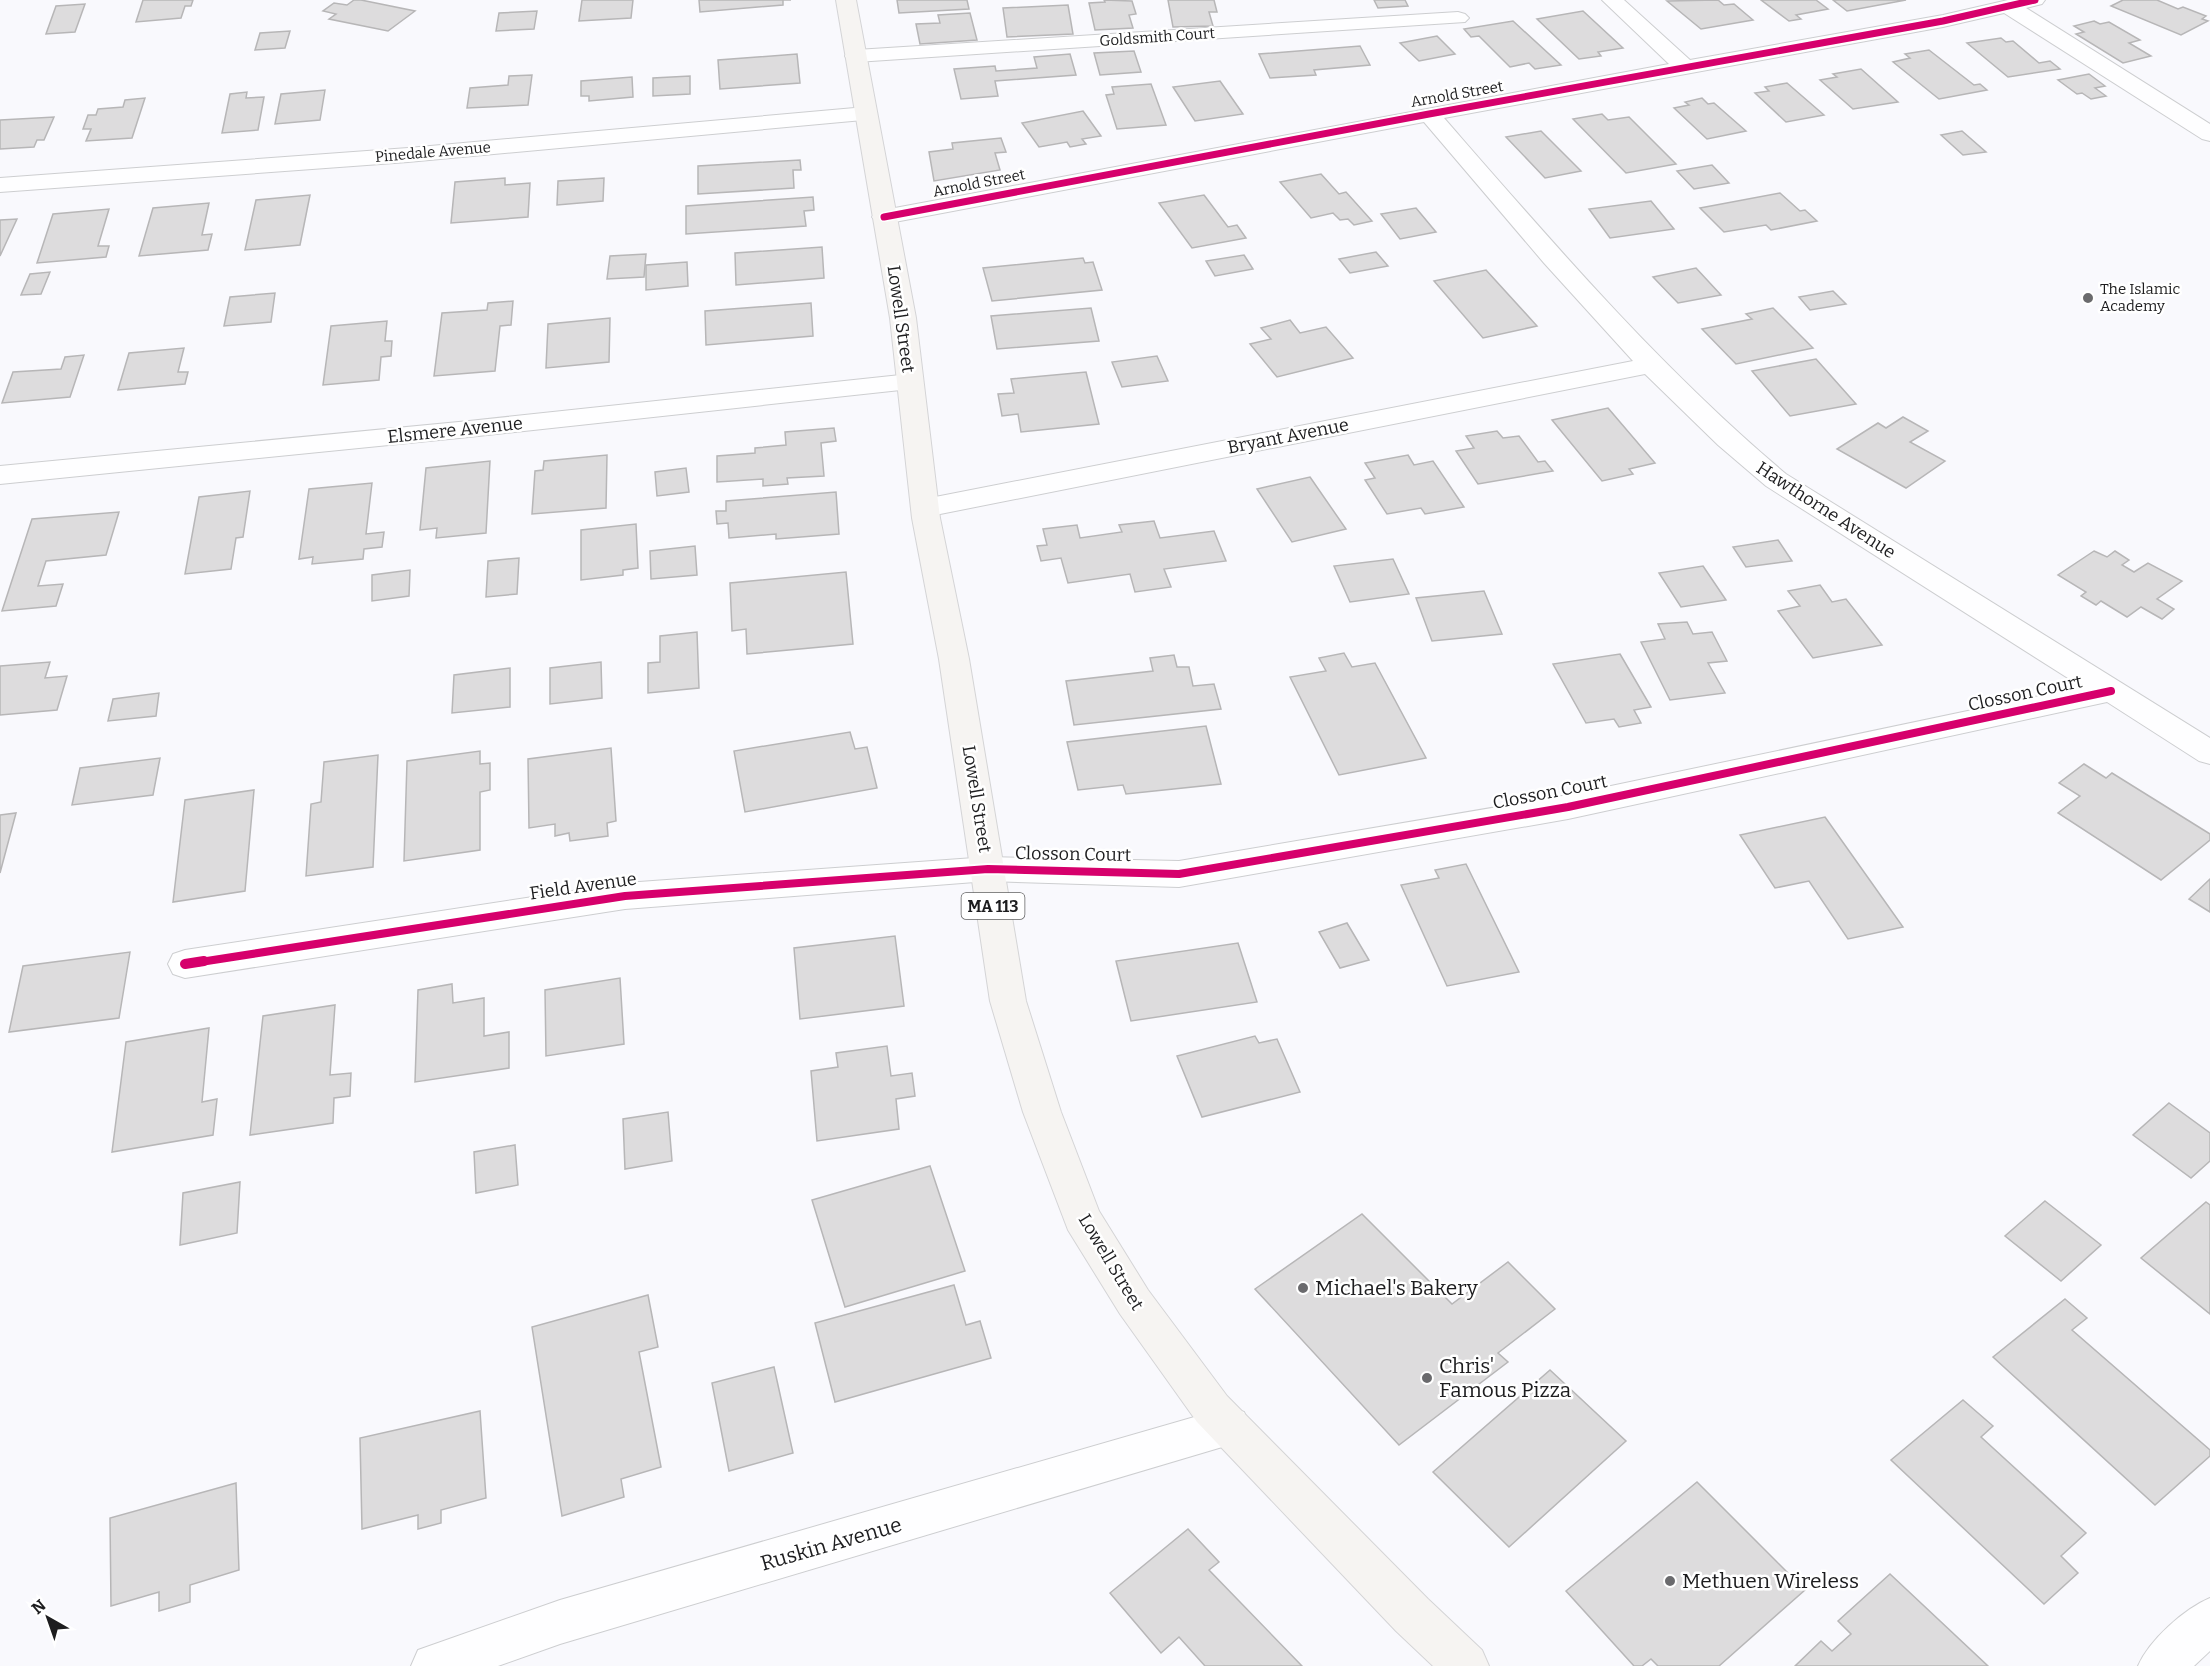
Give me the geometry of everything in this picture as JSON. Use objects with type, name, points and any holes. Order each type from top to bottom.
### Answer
[{"type":"main road","name":"Lowell Street","points":[[846,0],[903,318],[925,508],[954,659],[1008,1001],[1042,1113],[1082,1218],[1134,1302],[1212,1409],[1412,1615],[1466,1666]]},
{"type":"street","points":[[1612,0],[1686,68]]},
{"type":"street","name":"Arnold Street","points":[[884,217],[1429,114],[1943,21],[2036,0]]},
{"type":"street","points":[[2009,7],[2210,134]]},
{"type":"street","name":"Goldsmith Court","points":[[856,56],[1458,18]]},
{"type":"street","name":"Pinedale Avenue","points":[[0,185],[408,154],[866,114]]},
{"type":"street","name":"Hawthorne Avenue","points":[[1429,114],[1621,335],[1729,442],[1776,480],[2210,753]]},
{"type":"street","name":"Bryant Avenue","points":[[925,508],[1651,365]]},
{"type":"street","name":"Elsmere Avenue","points":[[0,475],[481,428],[910,382]]},
{"type":"street","name":"Closson Court","points":[[988,869],[1179,874],[1568,807],[2111,691]]},
{"type":"street","name":"Field Avenue","points":[[185,964],[625,896],[988,869]]},
{"type":"street","name":"Ruskin Avenue","points":[[434,1666],[560,1622],[1229,1426]]},
{"type":"street","points":[[2162,1666],[2210,1620]]},
{"type":"building","points":[[143,0],[193,0],[191,6],[185,6],[181,18],[136,22]]},
{"type":"building","points":[[354,0],[415,11],[388,31],[329,19],[336,14],[323,11],[334,3],[347,5]]},
{"type":"building","points":[[582,0],[633,0],[631,18],[579,21]]},
{"type":"building","points":[[699,0],[783,0],[783,5],[700,12]]},
{"type":"building","points":[[897,0],[967,0],[969,9],[899,13]]},
{"type":"building","points":[[1104,0],[1132,1],[1136,14],[1129,15],[1133,28],[1095,30],[1089,3],[1105,2]]},
{"type":"building","points":[[1168,0],[1214,0],[1217,12],[1209,12],[1213,26],[1173,27]]},
{"type":"building","points":[[1374,0],[1405,0],[1408,6],[1378,8]]},
{"type":"building","points":[[1718,0],[1724,5],[1734,4],[1753,20],[1701,29],[1667,1]]},
{"type":"building","points":[[1761,0],[1816,0],[1828,9],[1796,15],[1801,19],[1789,21]]},
{"type":"building","points":[[1833,0],[1906,0],[1847,11]]},
{"type":"building","points":[[2123,0],[2157,0],[2178,9],[2183,7],[2206,16],[2202,19],[2208,21],[2181,35],[2111,6]]},
{"type":"building","points":[[85,4],[75,32],[46,34],[56,6]]},
{"type":"building","points":[[1068,5],[1073,34],[1007,37],[1003,8]]},
{"type":"building","points":[[537,11],[534,29],[496,31],[499,13]]},
{"type":"building","points":[[1583,11],[1623,48],[1598,52],[1601,56],[1579,59],[1537,19]]},
{"type":"building","points":[[970,13],[977,40],[920,44],[916,24],[940,23],[938,15]]},
{"type":"building","points":[[1513,21],[1561,65],[1535,69],[1529,63],[1510,67],[1479,36],[1471,37],[1464,29]]},
{"type":"building","points":[[2094,21],[2100,24],[2109,22],[2140,40],[2129,43],[2151,56],[2123,63],[2076,34],[2084,32],[2074,26]]},
{"type":"building","points":[[290,31],[285,48],[255,50],[260,33]]},
{"type":"building","points":[[1437,36],[1455,54],[1419,61],[1400,43]]},
{"type":"building","points":[[2001,38],[2006,42],[2013,41],[2039,63],[2050,61],[2060,69],[2008,77],[1967,43]]},
{"type":"building","points":[[1360,46],[1370,65],[1314,70],[1316,75],[1270,78],[1259,54]]},
{"type":"building","points":[[1929,50],[1974,85],[1980,84],[1987,90],[1939,99],[1893,62],[1910,58],[1905,54]]},
{"type":"building","points":[[1134,51],[1141,72],[1100,75],[1094,53]]},
{"type":"building","points":[[797,54],[800,83],[720,89],[718,60]]},
{"type":"building","points":[[1070,54],[1076,75],[995,81],[998,96],[961,99],[954,69],[995,66],[996,71],[1037,68],[1034,57]]},
{"type":"building","points":[[1861,69],[1898,102],[1853,109],[1820,80],[1837,77],[1833,74]]},
{"type":"building","points":[[2089,74],[2105,86],[2095,88],[2106,96],[2091,99],[2082,93],[2077,94],[2058,80]]},
{"type":"building","points":[[532,75],[528,105],[467,108],[470,88],[508,85],[509,76]]},
{"type":"building","points":[[690,76],[690,94],[653,96],[653,78]]},
{"type":"building","points":[[632,77],[633,97],[589,101],[589,96],[581,96],[581,81]]},
{"type":"building","points":[[1220,81],[1243,114],[1195,121],[1173,87]]},
{"type":"building","points":[[1787,83],[1824,115],[1786,122],[1755,93],[1769,91],[1765,87]]},
{"type":"building","points":[[1151,84],[1166,125],[1117,129],[1106,95],[1114,94],[1112,87]]},
{"type":"building","points":[[325,90],[320,120],[275,124],[281,94]]},
{"type":"building","points":[[247,92],[246,98],[264,97],[258,130],[222,133],[230,94]]},
{"type":"building","points":[[145,98],[132,138],[86,141],[91,129],[83,129],[88,115],[96,115],[98,109],[123,107],[125,100]]},
{"type":"building","points":[[1702,98],[1708,104],[1714,103],[1746,131],[1707,139],[1674,108],[1689,105],[1685,102]]},
{"type":"building","points":[[1083,111],[1101,136],[1082,139],[1086,144],[1070,147],[1067,142],[1039,147],[1022,123]]},
{"type":"building","points":[[1602,114],[1608,120],[1629,117],[1676,164],[1626,173],[1573,119]]},
{"type":"building","points":[[54,117],[44,140],[37,140],[34,147],[0,149],[0,120]]},
{"type":"building","points":[[1541,131],[1581,171],[1545,178],[1506,137]]},
{"type":"building","points":[[1962,131],[1986,152],[1963,155],[1941,135]]},
{"type":"building","points":[[1001,138],[1006,152],[995,153],[1000,170],[934,181],[929,152],[953,149],[952,143]]},
{"type":"building","points":[[800,160],[801,170],[793,170],[794,188],[698,194],[698,166]]},
{"type":"building","points":[[1712,165],[1729,183],[1694,189],[1677,171]]},
{"type":"building","points":[[1321,174],[1339,194],[1346,192],[1372,221],[1354,225],[1348,219],[1340,220],[1333,213],[1311,218],[1280,182]]},
{"type":"building","points":[[505,178],[505,185],[530,183],[528,217],[451,223],[455,182]]},
{"type":"building","points":[[604,178],[603,201],[557,205],[558,181]]},
{"type":"building","points":[[1780,193],[1800,211],[1805,210],[1817,221],[1771,230],[1766,225],[1724,232],[1700,208]]},
{"type":"building","points":[[310,195],[300,245],[245,250],[256,200]]},
{"type":"building","points":[[1204,195],[1228,227],[1237,225],[1246,238],[1192,248],[1159,203]]},
{"type":"building","points":[[813,197],[814,210],[804,211],[806,226],[686,234],[686,206]]},
{"type":"building","points":[[1651,201],[1674,229],[1610,238],[1589,209]]},
{"type":"building","points":[[209,203],[202,235],[212,234],[208,250],[139,256],[153,208]]},
{"type":"building","points":[[1416,208],[1436,232],[1400,239],[1381,214]]},
{"type":"building","points":[[109,209],[98,246],[109,246],[106,257],[37,263],[53,214]]},
{"type":"building","points":[[17,219],[0,256],[0,220]]},
{"type":"building","points":[[822,247],[824,278],[736,285],[735,253]]},
{"type":"building","points":[[1376,252],[1388,266],[1350,273],[1339,259]]},
{"type":"building","points":[[646,254],[644,277],[607,279],[610,256]]},
{"type":"building","points":[[1244,255],[1253,269],[1215,276],[1206,261]]},
{"type":"building","points":[[1083,258],[1085,263],[1093,262],[1102,290],[992,301],[983,268]]},
{"type":"building","points":[[687,262],[688,286],[646,290],[646,265]]},
{"type":"building","points":[[1696,268],[1721,295],[1678,303],[1653,277]]},
{"type":"building","points":[[1486,270],[1537,326],[1483,338],[1434,281]]},
{"type":"building","points":[[50,272],[41,294],[21,295],[30,274]]},
{"type":"building","points":[[1833,291],[1846,304],[1810,310],[1799,297]]},
{"type":"building","points":[[275,293],[271,322],[224,326],[230,297]]},
{"type":"building","points":[[513,301],[511,325],[500,326],[495,371],[434,376],[442,313],[487,310],[488,303]]},
{"type":"building","points":[[811,303],[813,336],[706,345],[705,311]]},
{"type":"building","points":[[1091,308],[1099,341],[997,349],[991,316]]},
{"type":"building","points":[[1773,308],[1813,348],[1736,364],[1702,329],[1752,319],[1746,314]]},
{"type":"building","points":[[610,318],[609,362],[546,368],[548,324]]},
{"type":"building","points":[[1290,320],[1300,333],[1326,327],[1353,358],[1277,377],[1250,344],[1271,339],[1261,328]]},
{"type":"building","points":[[387,321],[385,341],[392,341],[391,356],[381,357],[379,380],[323,385],[331,326]]},
{"type":"building","points":[[184,348],[178,372],[188,372],[185,384],[118,390],[129,353]]},
{"type":"building","points":[[84,355],[70,397],[2,403],[13,372],[61,369],[65,357]]},
{"type":"building","points":[[1157,356],[1168,381],[1122,387],[1112,362]]},
{"type":"building","points":[[1816,359],[1856,404],[1790,416],[1752,371]]},
{"type":"building","points":[[1086,372],[1099,424],[1021,432],[1018,414],[1002,416],[998,394],[1014,393],[1011,379]]},
{"type":"building","points":[[1608,408],[1655,463],[1629,469],[1633,474],[1602,481],[1552,420]]},
{"type":"building","points":[[1903,417],[1928,431],[1910,442],[1945,461],[1906,488],[1837,449],[1878,423],[1886,428]]},
{"type":"building","points":[[834,428],[836,441],[821,443],[824,476],[787,478],[788,484],[763,486],[763,479],[717,482],[717,456],[755,453],[755,448],[786,445],[785,432]]},
{"type":"building","points":[[1497,431],[1503,438],[1519,436],[1538,462],[1545,461],[1553,471],[1478,484],[1456,451],[1474,448],[1466,436]]},
{"type":"building","points":[[607,455],[606,508],[532,514],[535,471],[543,470],[544,461]]},
{"type":"building","points":[[1408,455],[1414,465],[1433,461],[1464,507],[1425,514],[1421,508],[1387,514],[1365,480],[1375,478],[1365,463]]},
{"type":"building","points":[[490,461],[486,533],[436,538],[437,528],[420,530],[426,468]]},
{"type":"building","points":[[686,468],[689,492],[657,496],[655,472]]},
{"type":"building","points":[[1310,477],[1346,529],[1292,542],[1257,489]]},
{"type":"building","points":[[372,483],[366,534],[384,532],[382,547],[364,549],[363,559],[312,564],[313,557],[299,559],[309,489]]},
{"type":"building","points":[[250,491],[243,537],[236,538],[231,569],[185,574],[199,497]]},
{"type":"building","points":[[836,492],[839,534],[776,539],[776,534],[729,538],[728,523],[717,524],[716,511],[726,511],[726,501]]},
{"type":"building","points":[[119,512],[106,555],[46,561],[38,586],[63,584],[56,606],[2,611],[32,519]]},
{"type":"building","points":[[1154,521],[1160,538],[1214,531],[1226,561],[1164,569],[1171,587],[1135,592],[1130,574],[1068,583],[1061,558],[1041,561],[1037,546],[1047,545],[1043,529],[1077,525],[1080,538],[1122,532],[1119,525]]},
{"type":"building","points":[[636,524],[638,568],[623,570],[623,575],[581,580],[581,530]]},
{"type":"building","points":[[1778,540],[1792,561],[1746,567],[1733,547]]},
{"type":"building","points":[[695,546],[697,575],[651,579],[650,551]]},
{"type":"building","points":[[2094,551],[2107,557],[2115,551],[2129,560],[2122,565],[2134,572],[2148,563],[2182,581],[2157,599],[2174,609],[2162,619],[2141,607],[2127,617],[2101,601],[2096,605],[2081,596],[2086,592],[2058,575]]},
{"type":"building","points":[[519,558],[517,594],[486,597],[488,561]]},
{"type":"building","points":[[1393,559],[1409,594],[1350,602],[1334,566]]},
{"type":"building","points":[[1703,566],[1726,600],[1681,607],[1659,573]]},
{"type":"building","points":[[410,570],[409,596],[372,601],[372,575]]},
{"type":"building","points":[[846,572],[853,644],[747,654],[746,629],[732,631],[730,583]]},
{"type":"building","points":[[1820,585],[1832,602],[1846,599],[1882,645],[1813,658],[1778,611],[1800,606],[1788,591]]},
{"type":"building","points":[[1484,591],[1502,634],[1432,641],[1416,598]]},
{"type":"building","points":[[1687,622],[1693,634],[1712,632],[1727,661],[1708,663],[1725,693],[1670,700],[1641,642],[1665,639],[1658,624]]},
{"type":"building","points":[[697,632],[699,688],[648,693],[648,663],[660,662],[660,636]]},
{"type":"building","points":[[1344,653],[1352,667],[1375,663],[1426,758],[1339,775],[1290,677],[1326,671],[1319,658]]},
{"type":"building","points":[[1620,654],[1651,707],[1634,710],[1641,723],[1619,727],[1614,719],[1586,723],[1553,664]]},
{"type":"building","points":[[1174,655],[1177,667],[1189,667],[1193,686],[1214,684],[1221,709],[1074,725],[1066,681],[1153,671],[1150,658]]},
{"type":"building","points":[[50,662],[45,678],[67,676],[57,710],[0,715],[0,666]]},
{"type":"building","points":[[601,662],[602,698],[550,704],[550,668]]},
{"type":"building","points":[[510,668],[510,707],[452,713],[454,675]]},
{"type":"building","points":[[159,693],[156,716],[108,721],[113,699]]},
{"type":"building","points":[[1206,726],[1221,784],[1126,794],[1123,785],[1078,790],[1067,742]]},
{"type":"building","points":[[850,732],[855,749],[867,747],[877,788],[745,812],[734,751]]},
{"type":"building","points":[[611,748],[616,821],[607,823],[608,836],[570,841],[569,833],[555,836],[555,824],[529,828],[528,759]]},
{"type":"building","points":[[480,751],[480,764],[490,763],[490,790],[480,792],[480,850],[404,861],[407,761]]},
{"type":"building","points":[[378,755],[373,867],[306,876],[311,804],[321,802],[324,762]]},
{"type":"building","points":[[160,758],[153,795],[72,805],[80,768]]},
{"type":"building","points":[[2084,764],[2106,778],[2112,773],[2210,834],[2210,840],[2161,880],[2058,813],[2080,796],[2059,783]]},
{"type":"building","points":[[254,790],[245,891],[173,902],[185,800]]},
{"type":"building","points":[[16,813],[0,873],[0,815]]},
{"type":"building","points":[[1825,817],[1903,927],[1848,939],[1809,881],[1775,888],[1740,835]]},
{"type":"building","points":[[1466,864],[1519,972],[1447,986],[1401,885],[1439,878],[1435,870]]},
{"type":"building","points":[[2210,879],[2210,912],[2189,899]]},
{"type":"building","points":[[1347,923],[1369,960],[1340,968],[1319,932]]},
{"type":"building","points":[[895,936],[904,1006],[800,1019],[794,948]]},
{"type":"building","points":[[1238,943],[1257,1002],[1131,1021],[1116,961]]},
{"type":"building","points":[[130,952],[119,1018],[9,1032],[23,966]]},
{"type":"building","points":[[620,978],[624,1044],[546,1056],[545,990]]},
{"type":"building","points":[[452,984],[453,1003],[484,998],[484,1036],[509,1032],[509,1068],[415,1082],[418,990]]},
{"type":"building","points":[[335,1005],[330,1075],[351,1073],[350,1096],[334,1098],[333,1123],[250,1135],[263,1016]]},
{"type":"building","points":[[209,1028],[202,1102],[217,1099],[213,1135],[112,1152],[126,1042]]},
{"type":"building","points":[[1255,1036],[1259,1043],[1277,1039],[1300,1092],[1202,1117],[1177,1056]]},
{"type":"building","points":[[887,1046],[891,1076],[912,1073],[915,1096],[896,1099],[899,1129],[817,1141],[811,1071],[838,1067],[836,1053]]},
{"type":"building","points":[[2169,1103],[2210,1133],[2210,1161],[2191,1178],[2133,1135]]},
{"type":"building","points":[[668,1112],[672,1161],[625,1169],[623,1119]]},
{"type":"building","points":[[515,1145],[518,1185],[476,1193],[474,1152]]},
{"type":"building","points":[[930,1166],[965,1271],[845,1307],[812,1200]]},
{"type":"building","points":[[240,1182],[237,1233],[180,1245],[183,1193]]},
{"type":"building","points":[[2045,1201],[2101,1245],[2061,1281],[2005,1236]]},
{"type":"building","points":[[2206,1202],[2210,1205],[2210,1314],[2141,1258]]},
{"type":"building","points":[[1362,1214],[1452,1304],[1508,1262],[1555,1309],[1498,1353],[1508,1362],[1399,1445],[1255,1289]]},
{"type":"building","points":[[954,1285],[966,1325],[980,1321],[991,1358],[835,1402],[815,1323]]},
{"type":"building","points":[[648,1295],[658,1347],[639,1352],[661,1467],[621,1479],[624,1497],[562,1516],[532,1327]]},
{"type":"building","points":[[2065,1299],[2087,1318],[2072,1330],[2210,1450],[2210,1456],[2155,1505],[1993,1357]]},
{"type":"building","points":[[774,1367],[793,1453],[729,1471],[712,1383]]},
{"type":"building","points":[[1550,1370],[1626,1441],[1509,1547],[1433,1472]]},
{"type":"building","points":[[1963,1400],[1993,1426],[1981,1437],[2086,1533],[2061,1556],[2078,1573],[2044,1604],[1891,1460]]},
{"type":"building","points":[[480,1411],[486,1498],[441,1510],[441,1523],[418,1529],[418,1515],[362,1529],[360,1438]]},
{"type":"building","points":[[1697,1482],[1805,1590],[1719,1666],[1658,1666],[1651,1659],[1642,1666],[1634,1666],[1566,1591]]},
{"type":"building","points":[[236,1483],[239,1570],[190,1585],[190,1602],[159,1611],[159,1592],[111,1606],[110,1518]]},
{"type":"building","points":[[1188,1529],[1219,1562],[1209,1570],[1302,1666],[1205,1666],[1179,1637],[1161,1653],[1110,1593]]},
{"type":"building","points":[[1890,1574],[1988,1666],[1795,1666],[1821,1641],[1832,1651],[1851,1634],[1838,1621]]},
{"type":"cycle path","points":[[884,217],[1429,114],[1943,21],[2035,0]]},
{"type":"cycle path","points":[[185,964],[625,896],[988,869],[1179,874],[1568,807],[2111,691]]},
{"type":"place","name":"The Islamic Academy","points":[[2088,298]]},
{"type":"place","name":"Michael's Bakery","points":[[1303,1288]]},
{"type":"place","name":"Chris' Famous Pizza","points":[[1427,1378]]},
{"type":"place","name":"Methuen Wireless","points":[[1670,1581]]}]
